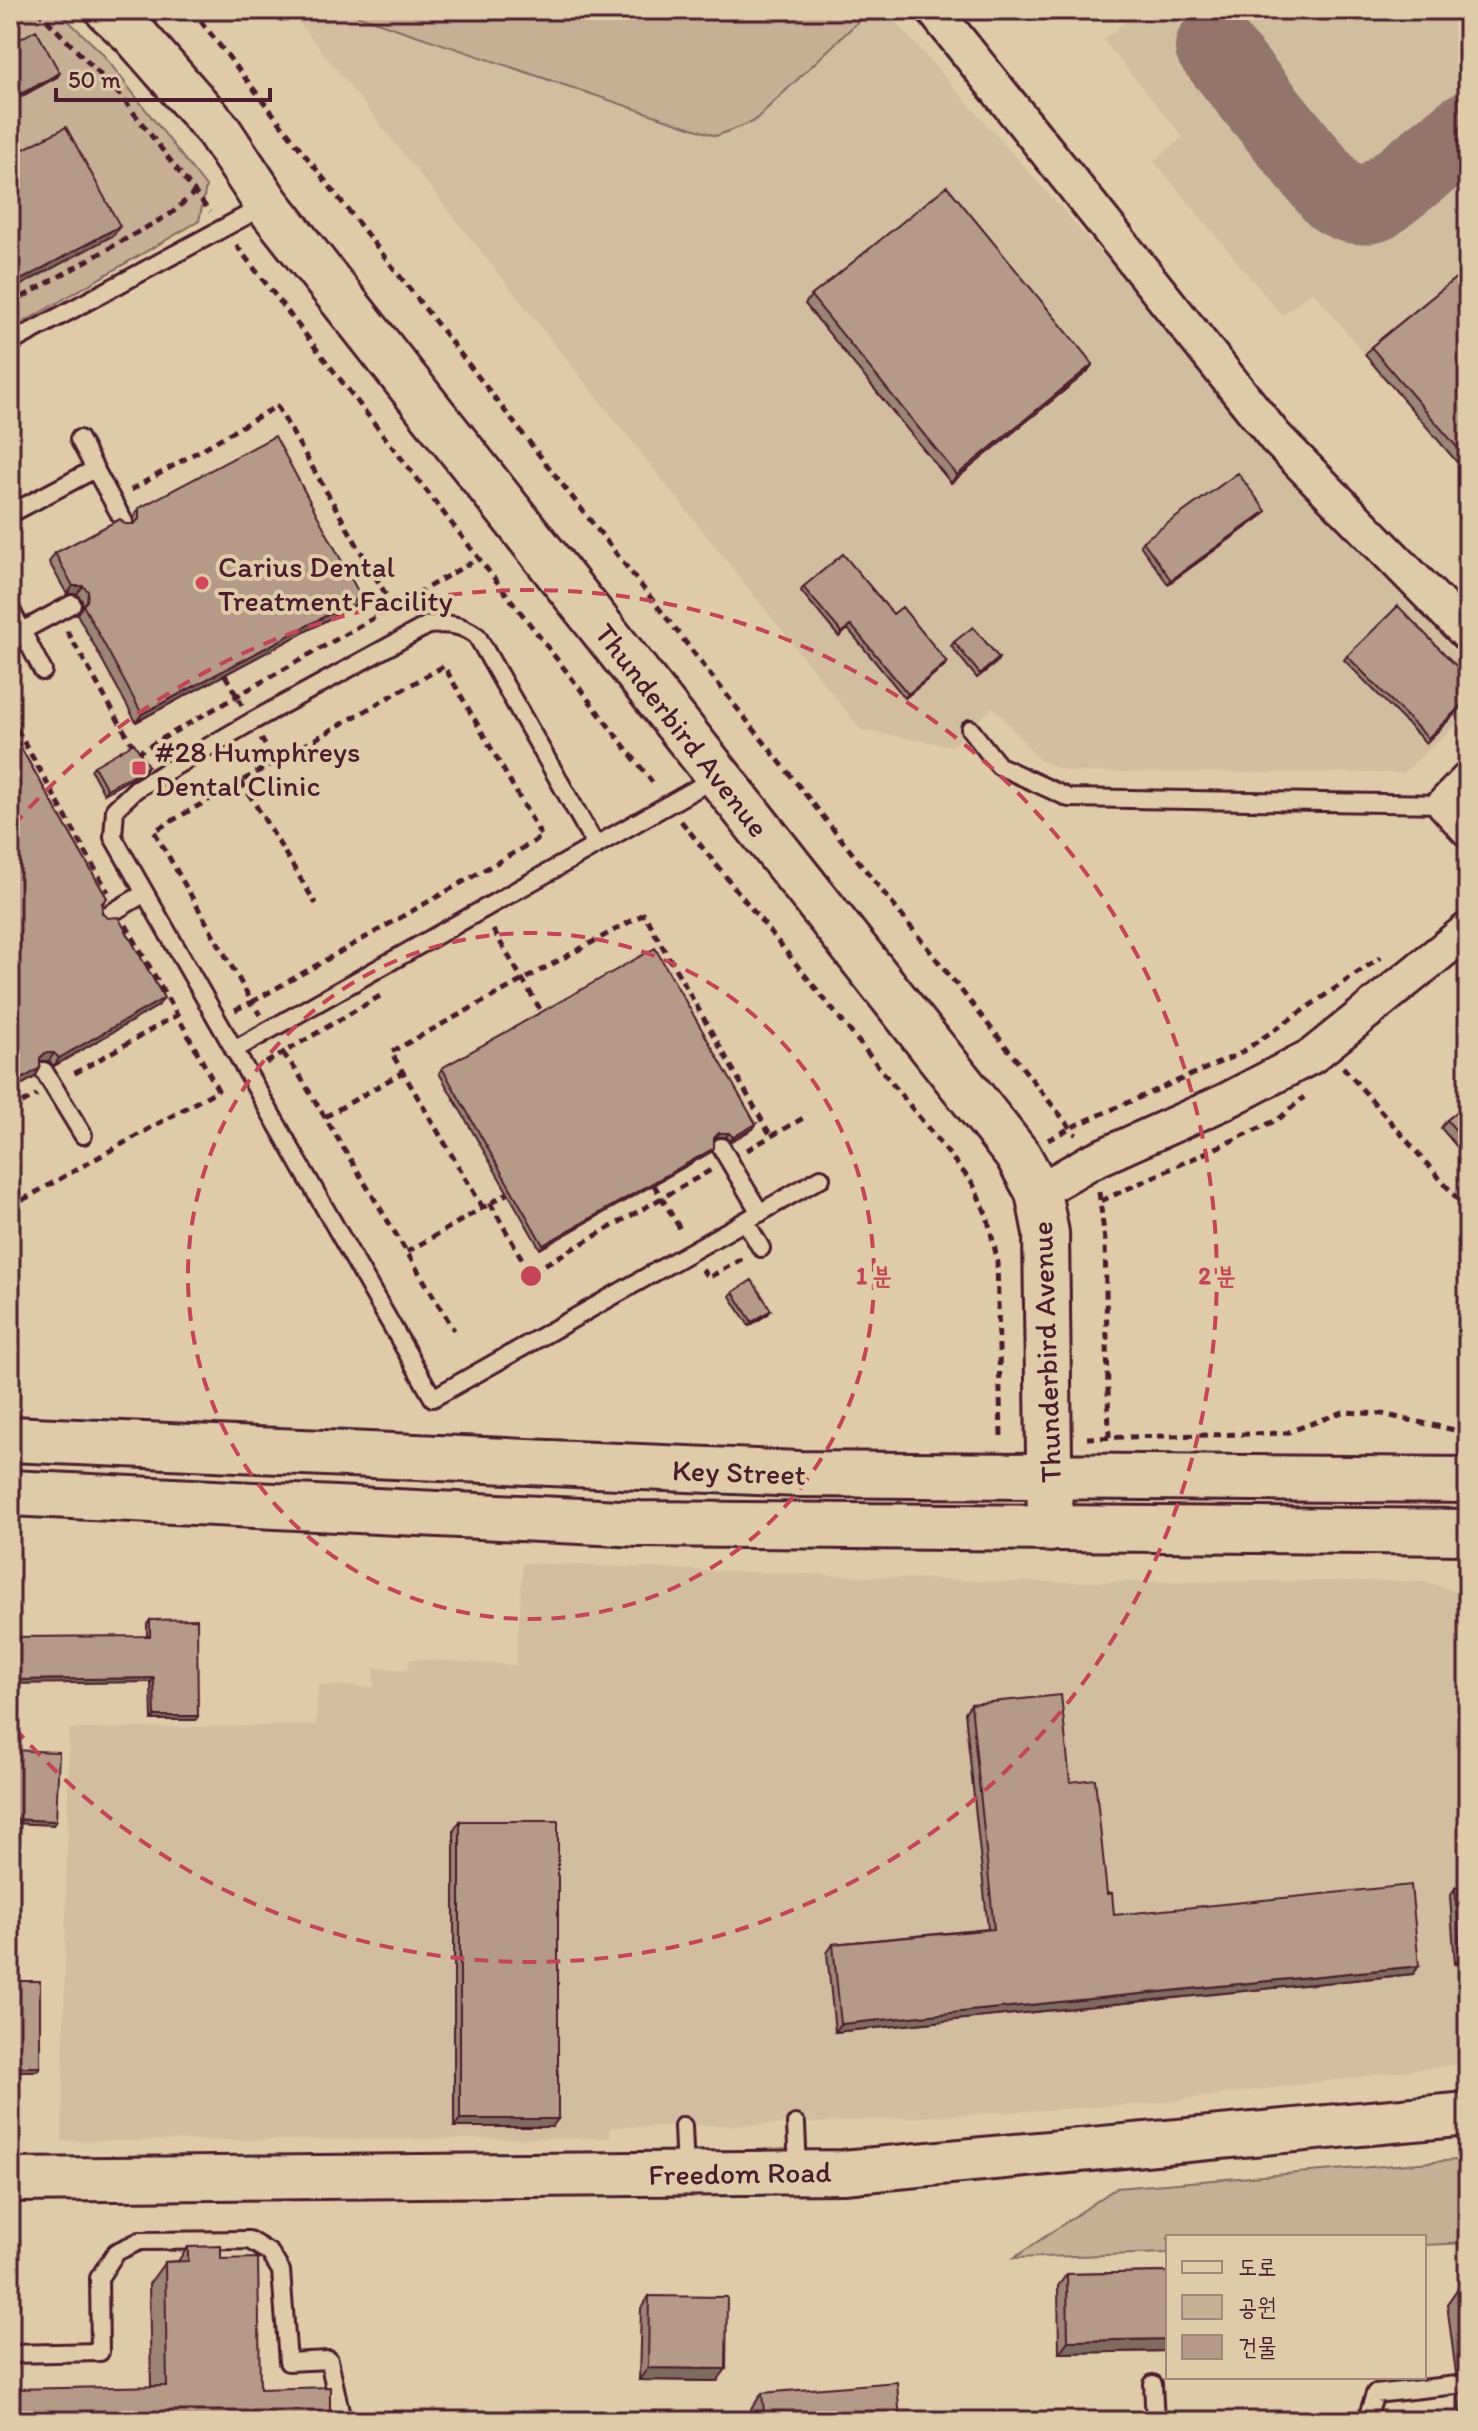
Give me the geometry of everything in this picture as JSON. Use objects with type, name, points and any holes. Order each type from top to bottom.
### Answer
[{"type":"main road","name":"Thunderbird Avenue","points":[[108,10],[133,33],[218,130],[267,204],[1019,1157],[1038,1192],[1046,1233],[1050,1529]]},
{"type":"main road","name":"Key Street","points":[[10,1439],[799,1474],[1050,1457],[1468,1480]]},
{"type":"main road","name":"Key Street","points":[[10,1493],[640,1524],[1468,1532]]},
{"type":"street","points":[[934,10],[1275,437],[1468,634]]},
{"type":"street","points":[[1457,792],[1468,829]]},
{"type":"street","points":[[1038,1192],[1090,1162],[1224,1102],[1312,1056],[1468,930]]},
{"type":"street","name":"Freedom Road","points":[[10,2180],[843,2172],[1468,2114]]},
{"type":"lane","points":[[10,343],[267,204]]},
{"type":"lane","points":[[79,439],[124,522]]},
{"type":"lane","points":[[10,514],[95,469]]},
{"type":"lane","points":[[22,631],[72,604]]},
{"type":"lane","points":[[10,608],[43,671]]},
{"type":"lane","points":[[596,846],[477,636],[465,627],[446,623],[428,625],[136,789],[115,809],[113,837],[433,1398],[821,1178]]},
{"type":"lane","points":[[970,729],[999,766],[1069,798],[1457,792]]},
{"type":"lane","points":[[234,1050],[718,777]]},
{"type":"lane","points":[[112,912],[145,893]]},
{"type":"lane","points":[[48,1078],[83,1135]]},
{"type":"lane","points":[[725,1153],[752,1217],[761,1248]]},
{"type":"lane","points":[[796,2124],[798,2173]]},
{"type":"lane","points":[[683,2126],[685,2175]]},
{"type":"lane","points":[[10,2354],[100,2352],[99,2278],[116,2252],[140,2241],[249,2240],[270,2253],[281,2271],[288,2362],[329,2360],[342,2421]]},
{"type":"lane","points":[[1153,2384],[1155,2421]]},
{"type":"lane","points":[[1366,2421],[1375,2394],[1457,2385]]},
{"type":"path","points":[[37,10],[120,95],[682,821],[973,1184],[987,1216],[997,1258],[1000,1438],[1050,1457],[1109,1437],[1286,1433],[1343,1412],[1382,1414],[1468,1433]]},
{"type":"path","points":[[192,10],[729,698],[1072,1127],[1239,1054],[1392,949]]},
{"type":"path","points":[[10,304],[172,213],[196,191]]},
{"type":"path","points":[[112,501],[277,406],[393,607]]},
{"type":"path","points":[[56,613],[137,753],[479,558]]},
{"type":"path","points":[[444,666],[542,837],[252,1002],[154,831],[275,762],[444,666]]},
{"type":"path","points":[[225,675],[275,762]]},
{"type":"path","points":[[10,717],[112,912],[177,1015],[218,1090],[10,1207]]},
{"type":"path","points":[[241,781],[316,904]]},
{"type":"path","points":[[669,828],[682,821]]},
{"type":"path","points":[[483,1208],[391,1052],[644,914],[771,1136]]},
{"type":"path","points":[[480,938],[504,924]]},
{"type":"path","points":[[493,930],[543,1014]]},
{"type":"path","points":[[388,992],[283,1053],[454,1330]]},
{"type":"path","points":[[10,1110],[48,1078],[177,1015]]},
{"type":"path","points":[[1336,1071],[1343,1066],[1468,1211]]},
{"type":"path","points":[[325,1117],[403,1072]]},
{"type":"path","points":[[1109,1437],[1105,1241],[1101,1201],[1279,1119],[1309,1094]]},
{"type":"path","points":[[490,1203],[530,1273],[662,1198],[725,1153],[771,1136],[805,1117]]},
{"type":"path","points":[[654,1185],[708,1278],[761,1248]]},
{"type":"path","points":[[407,1252],[508,1193]]},
{"type":"shaded area","points":[[289,10],[341,10],[753,122],[866,14],[895,21],[1468,667],[1468,714],[1403,773],[1069,772],[1040,761],[993,707],[952,746],[861,730]]},
{"type":"shaded area","points":[[1140,10],[1468,10],[1468,272],[1365,355],[1313,291],[1282,316],[1154,161],[1183,137],[1103,40]]},
{"type":"shaded area","points":[[523,1563],[1002,1582],[1423,1581],[1468,1595],[1468,2063],[1148,2104],[796,2124],[610,2127],[610,2138],[62,2141],[69,1729],[316,1725],[318,1685],[374,1687],[374,1668],[408,1670],[410,1659],[516,1665]]},
{"type":"green space","points":[[10,10],[57,10],[101,52],[206,187],[199,221],[10,330],[10,291],[114,234],[10,162]]},
{"type":"green space","points":[[341,10],[862,10],[866,14],[753,122],[716,136]]},
{"type":"green space","points":[[1468,2159],[1468,2243],[1426,2245],[1426,2235],[1166,2235],[1166,2253],[1014,2258],[1116,2188]]},
{"type":"building","points":[[36,30],[60,73],[15,97],[10,87],[10,45]]},
{"type":"building","points":[[66,127],[120,226],[10,286],[10,156]]},
{"type":"building","points":[[947,186],[1093,364],[957,475],[811,296]]},
{"type":"building","points":[[1468,268],[1468,460],[1371,347]]},
{"type":"building","name":"Carius Dental Treatment Facility","points":[[275,436],[361,597],[142,714],[83,605],[87,601],[88,591],[83,586],[73,586],[55,553],[120,519],[125,524],[134,524],[139,519],[139,508]]},
{"type":"building","points":[[1238,473],[1266,511],[1171,580],[1143,541]]},
{"type":"building","points":[[843,554],[893,614],[902,607],[947,662],[908,694],[851,625],[842,633],[803,587]]},
{"type":"building","points":[[1398,606],[1468,678],[1468,699],[1428,738],[1347,656]]},
{"type":"building","points":[[973,627],[999,658],[980,674],[954,642]]},
{"type":"building","points":[[10,729],[107,898],[102,903],[102,913],[107,918],[118,917],[164,998],[59,1058],[54,1053],[45,1053],[40,1058],[40,1068],[10,1086]]},
{"type":"building","points":[[134,743],[148,766],[107,789],[94,766]]},
{"type":"building","points":[[655,948],[756,1124],[733,1137],[729,1133],[719,1133],[714,1138],[714,1148],[543,1245],[442,1068]]},
{"type":"building","points":[[1468,1103],[1468,1145],[1447,1120]]},
{"type":"building","points":[[752,1280],[771,1310],[752,1322],[733,1292]]},
{"type":"building","points":[[197,1619],[198,1716],[155,1716],[154,1678],[10,1680],[10,1637],[150,1636],[150,1620]]},
{"type":"building","points":[[1061,1695],[1070,1782],[1095,1779],[1107,1894],[1112,1893],[1114,1915],[1411,1885],[1419,1966],[841,2024],[833,1944],[994,1929],[971,1704]]},
{"type":"building","points":[[10,1750],[59,1752],[56,1821],[10,1819]]},
{"type":"building","points":[[460,1821],[558,1821],[558,2119],[460,2119]]},
{"type":"building","points":[[1468,1887],[1468,1955],[1461,1955],[1455,1888]]},
{"type":"building","points":[[10,1981],[40,1981],[40,2067],[10,2067]]},
{"type":"building","points":[[221,2246],[221,2259],[258,2258],[260,2389],[330,2387],[330,2421],[10,2421],[10,2389],[167,2386],[165,2262],[188,2261],[188,2247]]},
{"type":"building","points":[[1166,2272],[1166,2339],[1068,2341],[1067,2274]]},
{"type":"building","points":[[1468,2287],[1468,2358],[1467,2358],[1458,2288]]},
{"type":"building","points":[[649,2296],[727,2297],[726,2369],[648,2368]]},
{"type":"building","points":[[897,2382],[900,2421],[765,2421],[762,2393]]},
{"type":"taxiway","points":[[1214,47],[1335,196],[1349,203],[1375,203],[1468,130]]},
{"type":"place","name":"Carius Dental Treatment Facility","points":[[202,583]]},
{"type":"place","name":"#28 Humphreys Dental Clinic","points":[[139,768]]}]
